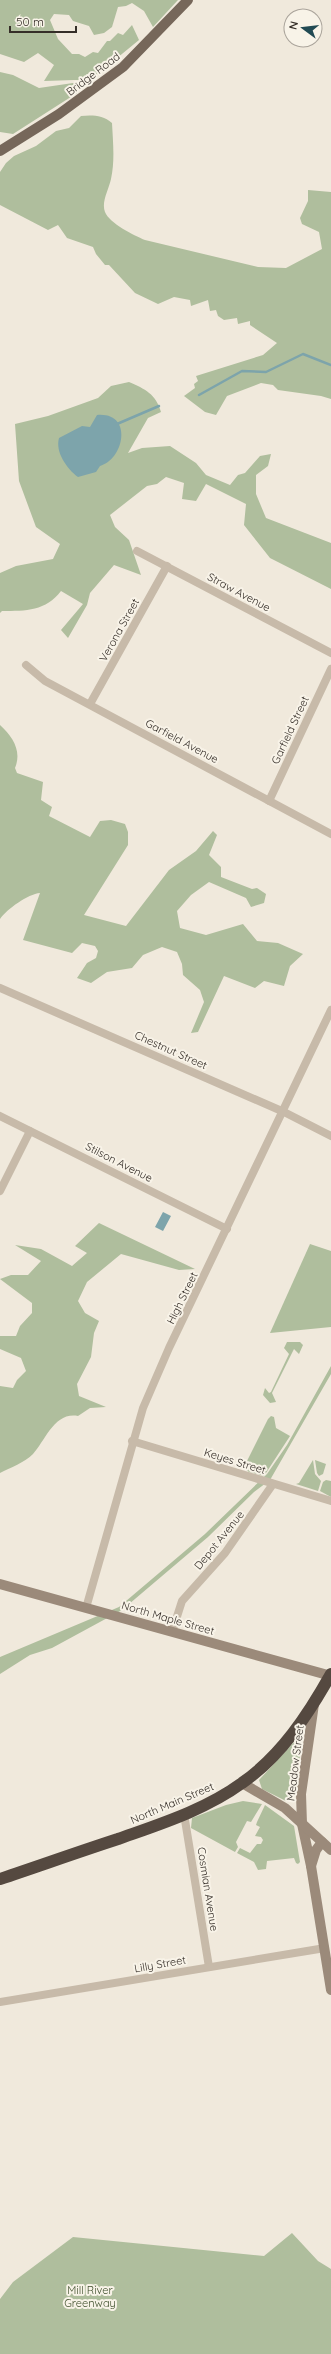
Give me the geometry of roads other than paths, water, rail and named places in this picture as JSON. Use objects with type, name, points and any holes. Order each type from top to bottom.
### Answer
[{"type":"highway","name":"North Main Street","points":[[0,1879],[184,1814],[215,1800],[242,1783],[284,1744],[314,1704],[331,1675]]},
{"type":"main road","name":"Bridge Road","points":[[0,151],[59,114],[108,80],[155,36],[188,0]]},
{"type":"main road","name":"North Maple Street","points":[[0,1584],[331,1675]]},
{"type":"main road","name":"Meadow Street","points":[[312,1866],[302,1824],[301,1794],[314,1704]]},
{"type":"main road","points":[[242,1783],[285,1808],[331,1850]]},
{"type":"main road","points":[[322,1842],[313,1856],[312,1866],[331,1990]]},
{"type":"street","name":"Straw Avenue","points":[[137,551],[331,653]]},
{"type":"street","name":"Verona Street","points":[[90,704],[167,566]]},
{"type":"street","name":"Garfield Avenue","points":[[26,665],[45,682],[90,704],[331,834]]},
{"type":"street","name":"Garfield Street","points":[[269,801],[331,669]]},
{"type":"street","name":"Chestnut Street","points":[[0,988],[284,1112],[331,1136]]},
{"type":"street","name":"High Street","points":[[86,1608],[132,1441],[152,1386],[284,1112],[331,1010]]},
{"type":"street","name":"Stilson Avenue","points":[[0,1116],[228,1229]]},
{"type":"street","points":[[0,1191],[30,1131]]},
{"type":"street","name":"Keyes Street","points":[[132,1441],[331,1501]]},
{"type":"street","name":"Depot Avenue","points":[[172,1632],[182,1601],[225,1553],[273,1484]]},
{"type":"street","name":"Cosmian Avenue","points":[[184,1814],[209,1967]]},
{"type":"street","name":"Lilly Street","points":[[0,2002],[325,1948]]},
{"type":"water","points":[[97,415],[109,416],[116,421],[121,428],[119,446],[115,455],[108,462],[100,466],[96,472],[78,477],[66,465],[60,454],[58,443],[59,438],[82,426],[90,427]]},
{"type":"water","points":[[163,1212],[171,1216],[163,1231],[155,1227]]},
{"type":"waterway","points":[[199,395],[242,371],[266,372],[303,354],[331,365]]},
{"type":"waterway","points":[[117,424],[159,406]]},
{"type":"park label","name":"Mill River Greenway","points":[[90,2296]]}]
